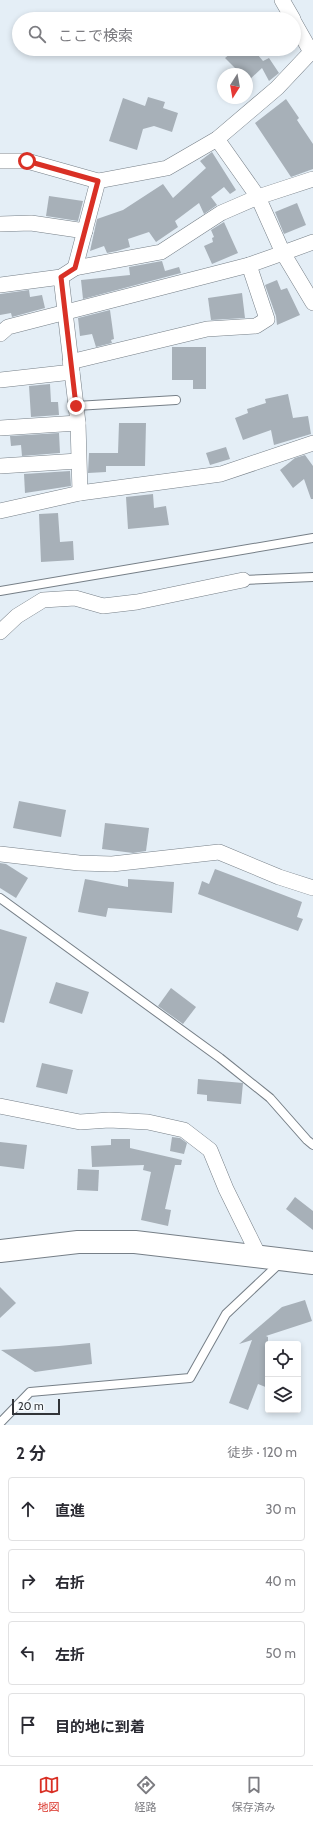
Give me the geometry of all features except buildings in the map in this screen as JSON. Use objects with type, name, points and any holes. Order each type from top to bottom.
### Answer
[{"type":"street","points":[[282,0],[289,12]]},
{"type":"street","points":[[0,161],[27,161],[98,181],[167,168],[217,139],[277,88],[312,53],[301,34]]},
{"type":"street","points":[[217,139],[258,197],[283,253],[313,303]]},
{"type":"street","points":[[0,285],[61,277],[75,268],[161,252],[221,213],[258,197],[313,179]]},
{"type":"street","points":[[75,268],[98,181]]},
{"type":"street","points":[[0,224],[31,223],[85,231]]},
{"type":"street","points":[[0,334],[8,327],[249,265],[313,242]]},
{"type":"street","points":[[0,380],[71,367],[207,329],[256,326],[267,319],[249,265]]},
{"type":"street","points":[[61,277],[78,423],[80,493]]},
{"type":"street","points":[[0,428],[78,423]]},
{"type":"street","points":[[0,511],[80,493],[221,474],[313,443]]},
{"type":"street","points":[[0,466],[78,461]]},
{"type":"street","points":[[0,632],[17,616],[43,600],[75,598],[103,606],[137,602],[243,580]]},
{"type":"street","points":[[0,854],[79,863],[112,864],[219,852],[279,877],[313,888]]},
{"type":"street","points":[[0,1106],[80,1122],[109,1120],[148,1122],[184,1130],[210,1150],[226,1189],[259,1256]]},
{"type":"street","points":[[0,1251],[78,1242],[136,1242],[313,1263]]},
{"type":"lane","points":[[76,406],[176,400]]},
{"type":"lane","points":[[0,591],[313,538]]},
{"type":"lane","points":[[243,580],[313,577]]},
{"type":"lane","points":[[54,600],[56,582]]},
{"type":"lane","points":[[0,898],[220,1058],[270,1098],[313,1145]]},
{"type":"lane","points":[[0,1423],[30,1392],[190,1378],[226,1314],[283,1260]]},
{"type":"route","points":[[27,161],[98,181],[75,268],[61,277],[76,406]]}]
